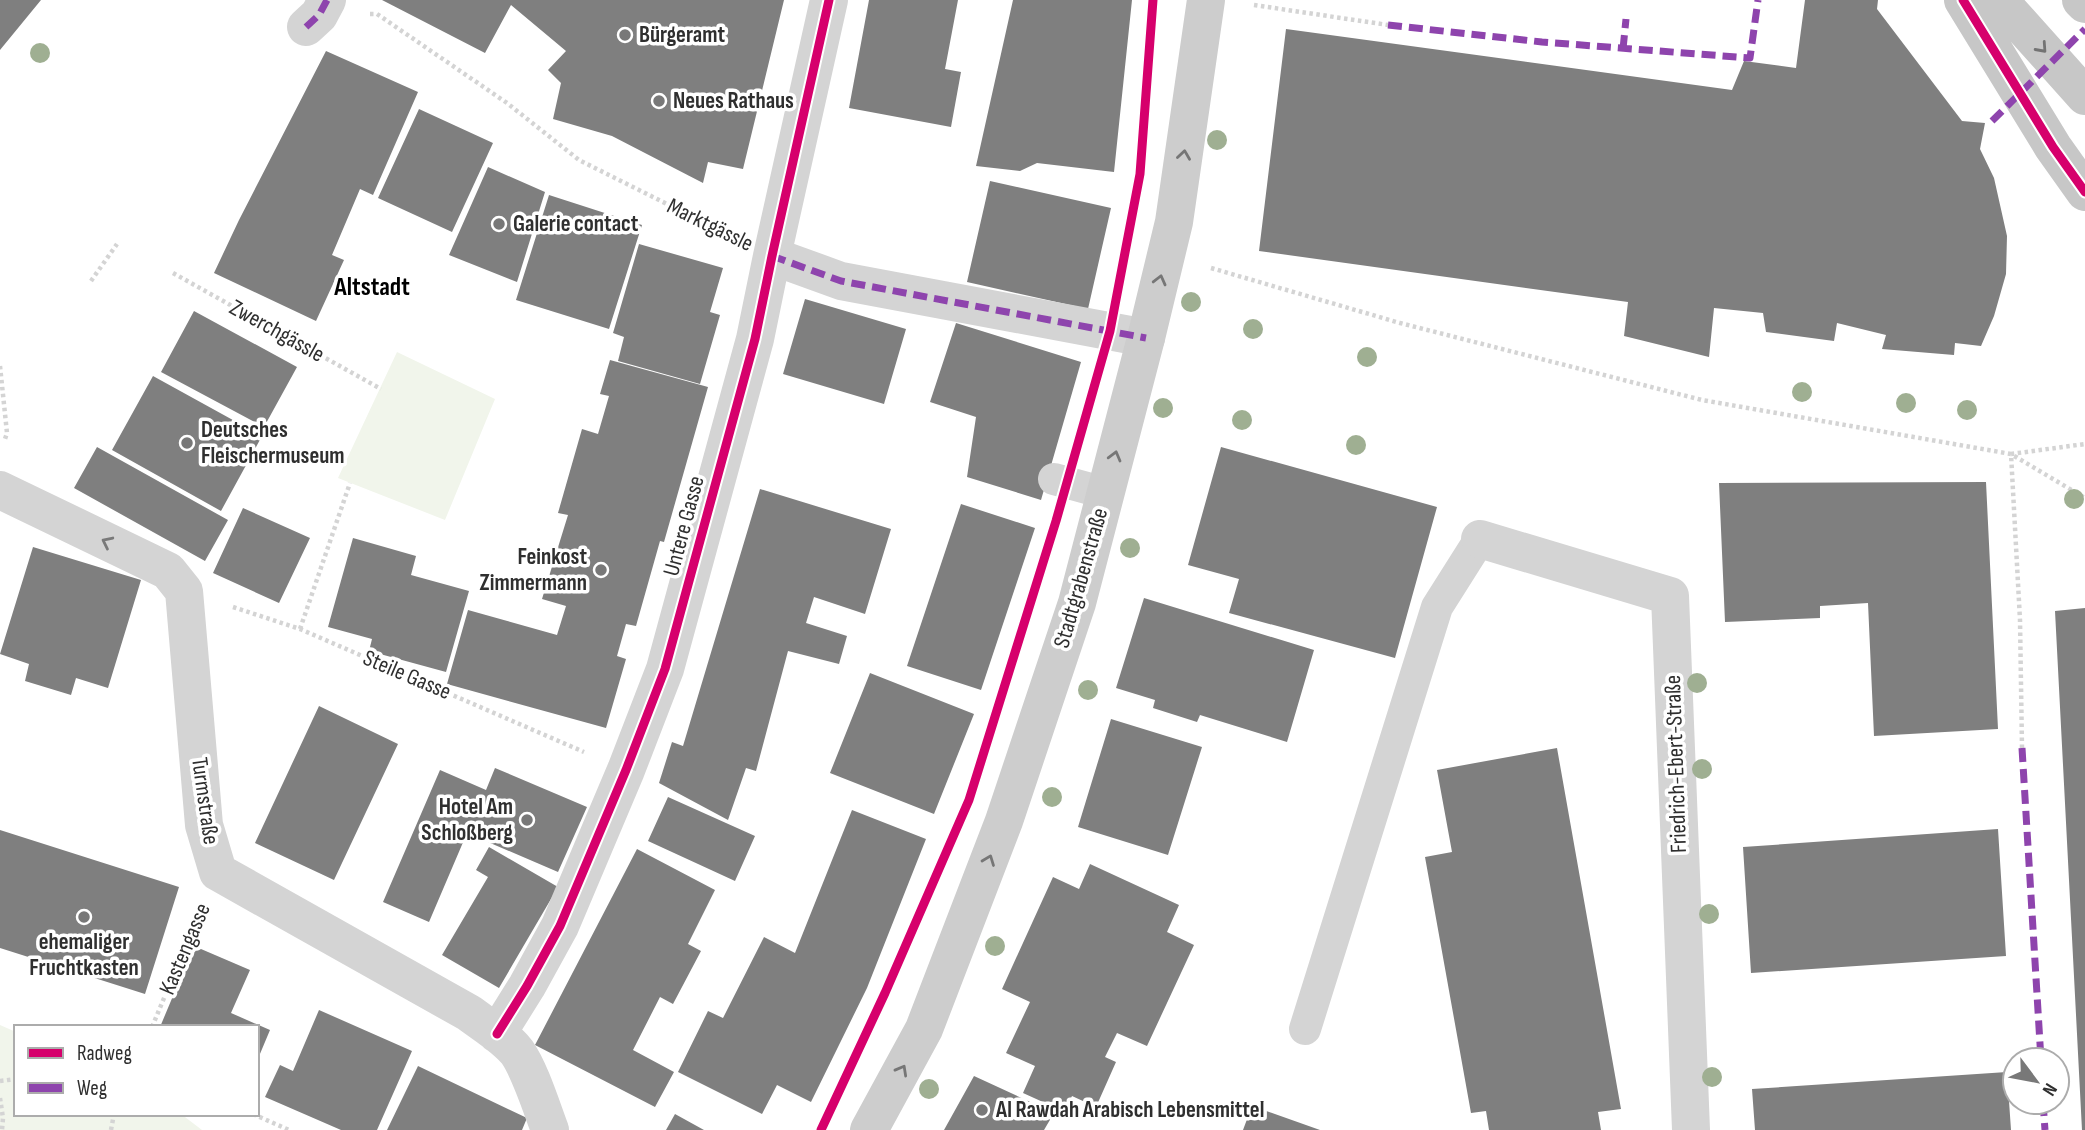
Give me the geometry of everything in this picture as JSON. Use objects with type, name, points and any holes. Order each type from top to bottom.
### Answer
[{"type":"main road","name":"Stadtgrabenstraße","points":[[869,1130],[924,1029],[1004,821],[1077,603],[1174,222],[1206,0]]},
{"type":"main road","points":[[1963,0],[2053,147],[2085,192]]},
{"type":"main road","points":[[1999,0],[2085,96]]},
{"type":"main road","points":[[2081,0],[2085,4]]},
{"type":"street","name":"Untere Gasse","points":[[497,1034],[560,926],[665,669],[755,339],[829,0]]},
{"type":"street","name":"Marktgässle","points":[[772,256],[841,281],[1146,338]]},
{"type":"street","points":[[0,490],[176,581]]},
{"type":"street","name":"Friedrich-Ebert-Straße","points":[[1480,539],[1670,596],[1691,1130]]},
{"type":"street","name":"Turmstraße","points":[[176,581],[204,825],[218,872],[469,1013],[497,1034],[517,1053],[534,1086],[551,1130]]},
{"type":"lane","points":[[1054,480],[1105,494]]},
{"type":"lane","points":[[1305,1029],[1437,607],[1480,539]]},
{"type":"path","points":[[1291,10],[1388,25]]},
{"type":"path","points":[[1174,222],[1211,268],[1400,323],[1702,400],[2011,454],[2085,444]]},
{"type":"path","points":[[91,281],[117,244]]},
{"type":"path","points":[[0,366],[7,433]]},
{"type":"path","points":[[2011,454],[2085,498]]},
{"type":"path","points":[[2011,454],[2020,620],[2022,748]]},
{"type":"path","points":[[300,629],[350,483]]},
{"type":"path","points":[[0,1098],[4,1118],[2,1130]]},
{"type":"path","points":[[258,1116],[289,1130]]},
{"type":"shaded area","points":[[397,352],[495,399],[445,520],[338,478]]},
{"type":"shaded area","points":[[0,1025],[14,1031],[14,1116],[184,1116],[202,1130],[0,1130]]},
{"type":"building","points":[[0,0],[41,0],[0,50]]},
{"type":"building","name":"Neues Rathaus","points":[[382,0],[784,0],[743,169],[708,162],[703,183],[612,136],[553,119],[561,83],[548,70],[566,51],[511,5],[485,53]]},
{"type":"building","points":[[869,0],[958,0],[945,69],[961,72],[951,127],[849,108]]},
{"type":"building","points":[[1013,0],[1132,0],[1114,172],[1037,163],[1020,171],[976,166]]},
{"type":"building","points":[[1805,0],[1878,0],[1877,9],[1962,121],[1985,123],[1980,149],[1994,178],[2007,236],[2006,274],[1994,316],[1981,346],[1955,343],[1954,355],[1882,349],[1886,335],[1837,323],[1834,341],[1766,332],[1763,313],[1714,308],[1709,357],[1624,336],[1628,302],[1259,251],[1286,29],[1732,90],[1744,61],[1796,68]]},
{"type":"building","points":[[326,51],[418,92],[373,195],[360,189],[332,255],[344,260],[316,321],[214,273]]},
{"type":"building","points":[[419,109],[493,143],[452,232],[378,198]]},
{"type":"building","name":"Galerie contact","points":[[488,167],[545,192],[517,282],[449,255]]},
{"type":"building","points":[[990,181],[1111,208],[1088,309],[967,282]]},
{"type":"building","points":[[549,195],[642,225],[609,329],[516,300]]},
{"type":"building","points":[[639,244],[723,268],[710,312],[720,315],[700,384],[618,361],[624,337],[613,333]]},
{"type":"building","points":[[805,299],[906,329],[884,404],[783,374]]},
{"type":"building","points":[[194,311],[297,367],[264,427],[161,372]]},
{"type":"building","points":[[956,323],[1081,362],[1041,500],[967,477],[976,417],[930,402]]},
{"type":"building","points":[[610,360],[708,387],[664,542],[660,541],[636,626],[626,624],[617,656],[626,659],[606,728],[447,684],[468,610],[557,635],[566,606],[542,599],[568,515],[558,513],[582,429],[598,434],[609,396],[600,394]]},
{"type":"building","name":"Deutsches Fleischermuseum","points":[[153,376],[262,436],[221,511],[112,450]]},
{"type":"building","points":[[97,447],[228,520],[205,561],[74,488]]},
{"type":"building","points":[[1221,447],[1437,507],[1395,658],[1229,613],[1239,579],[1188,565]]},
{"type":"building","points":[[1986,482],[1998,729],[1874,736],[1868,603],[1820,606],[1820,618],[1725,622],[1719,483]]},
{"type":"building","points":[[760,489],[891,529],[865,614],[814,597],[806,623],[847,636],[839,664],[788,651],[756,771],[746,768],[728,820],[659,783],[672,742],[683,746]]},
{"type":"building","points":[[961,504],[1035,528],[981,690],[907,666]]},
{"type":"building","points":[[243,508],[310,538],[279,603],[213,573]]},
{"type":"building","points":[[353,538],[416,556],[411,575],[469,591],[446,672],[369,651],[372,639],[328,627]]},
{"type":"building","points":[[33,547],[141,580],[108,688],[76,678],[71,695],[25,681],[29,664],[0,654]]},
{"type":"building","points":[[1144,598],[1314,650],[1287,742],[1200,715],[1197,722],[1153,708],[1155,700],[1116,688]]},
{"type":"building","points":[[2085,608],[2085,1130],[2082,1130],[2055,611]]},
{"type":"building","points":[[870,673],[974,714],[934,814],[830,773]]},
{"type":"building","points":[[319,706],[398,744],[334,880],[255,843]]},
{"type":"building","points":[[1111,719],[1202,747],[1168,855],[1078,827]]},
{"type":"building","points":[[1557,748],[1621,1109],[1598,1112],[1601,1130],[1489,1130],[1486,1111],[1471,1113],[1425,857],[1452,852],[1437,770]]},
{"type":"building","points":[[495,768],[587,807],[558,872],[467,833],[429,922],[383,902],[440,770],[486,790]]},
{"type":"building","points":[[668,797],[755,836],[735,881],[648,841]]},
{"type":"building","points":[[852,810],[926,839],[867,988],[811,1102],[777,1085],[762,1114],[678,1072],[708,1011],[723,1018],[764,937],[795,953]]},
{"type":"building","points":[[1998,829],[2006,956],[1751,973],[1743,847]]},
{"type":"building","name":"ehemaliger Fruchtkasten","points":[[0,830],[179,887],[145,994],[0,948]]},
{"type":"building","points":[[489,847],[558,887],[499,988],[442,955],[488,877],[476,870]]},
{"type":"building","points":[[637,849],[715,890],[688,944],[701,951],[673,1004],[660,997],[633,1050],[674,1072],[655,1107],[535,1045]]},
{"type":"building","points":[[1090,864],[1179,905],[1167,932],[1194,945],[1147,1046],[1117,1033],[1105,1057],[1116,1062],[1096,1107],[1072,1096],[1065,1112],[1023,1093],[1035,1066],[1006,1053],[1030,1002],[1002,989],[1053,877],[1079,889]]},
{"type":"building","points":[[194,946],[250,970],[231,1013],[259,1025],[161,1025]]},
{"type":"building","points":[[319,1010],[412,1051],[377,1130],[341,1130],[265,1097],[280,1065],[293,1071]]},
{"type":"building","points":[[259,1025],[270,1030],[259,1056]]},
{"type":"building","points":[[418,1066],[527,1118],[522,1130],[387,1130]]},
{"type":"building","points":[[2001,1072],[2001,1116],[2010,1116],[2011,1130],[1755,1130],[1752,1089]]},
{"type":"building","points":[[974,1076],[1054,1113],[1044,1130],[944,1130]]},
{"type":"building","points":[[1252,1106],[1320,1130],[1243,1130]]},
{"type":"building","points":[[675,1114],[704,1130],[666,1130]]},
{"type":"marked path","points":[[306,27],[319,15],[327,0]]},
{"type":"marked path","points":[[1388,25],[1542,42],[1750,58],[1758,0]]},
{"type":"marked path","points":[[1623,49],[1626,19]]},
{"type":"marked path","points":[[1992,121],[2085,29]]},
{"type":"marked path","points":[[772,256],[841,281],[1146,338]]},
{"type":"marked path","points":[[2022,748],[2040,1046]]},
{"type":"marked path","points":[[2044,1116],[2045,1130]]},
{"type":"cycle path","points":[[497,1034],[560,926],[665,669],[755,339],[829,0]]},
{"type":"cycle path","points":[[821,1130],[885,993],[969,800],[1056,521],[1110,331],[1140,174],[1153,0]]},
{"type":"cycle path","points":[[1963,0],[2053,147],[2085,192]]},
{"type":"place","name":"Bürgeramt","points":[[625,35]]},
{"type":"place","name":"Neues Rathaus","points":[[659,101]]},
{"type":"place","name":"Galerie contact","points":[[499,224]]},
{"type":"place","name":"Deutsches Fleischermuseum","points":[[187,443]]},
{"type":"place","name":"Feinkost Zimmermann","points":[[601,570]]},
{"type":"place","name":"Hotel Am Schloßberg","points":[[527,820]]},
{"type":"place","name":"ehemaliger Fruchtkasten","points":[[84,917]]},
{"type":"place","name":"Al Rawdah Arabisch Lebensmittel","points":[[982,1110]]},
{"type":"district","name":"Altstadt","points":[[372,287]]}]
